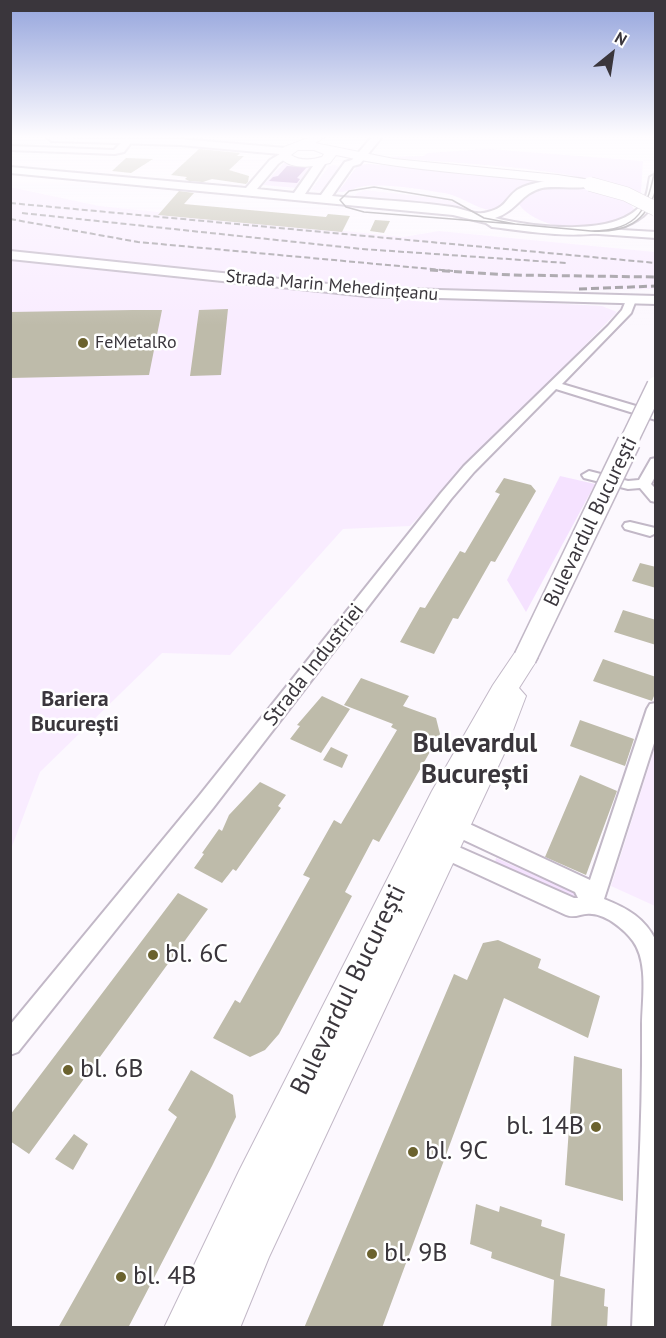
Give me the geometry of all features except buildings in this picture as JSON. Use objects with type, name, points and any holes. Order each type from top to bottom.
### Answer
[{"type":"main road","points":[[326,200],[368,211],[587,231],[607,228],[630,220],[642,212],[649,200]]},
{"type":"main road","points":[[329,200],[453,211],[506,224]]},
{"type":"main road","points":[[468,220],[482,218],[513,204],[514,200]]},
{"type":"main road","points":[[513,204],[529,219],[552,228]]},
{"type":"main road","name":"Strada Marin Mehedințeanu","points":[[10,255],[367,292],[656,300]]},
{"type":"main road","name":"Bulevardul București","points":[[185,1328],[227,1236],[424,837],[494,705],[525,658],[656,385]]},
{"type":"main road","name":"Bulevardul București","points":[[218,1328],[255,1243],[450,839],[509,710],[525,658]]},
{"type":"street","points":[[626,234],[617,231],[616,228],[630,220]]},
{"type":"street","points":[[587,231],[656,235]]},
{"type":"street","name":"Strada Industriei","points":[[10,1044],[206,802],[446,496],[469,469],[624,316],[631,300]]},
{"type":"street","points":[[554,386],[656,416]]},
{"type":"street","points":[[644,484],[656,462]]},
{"type":"street","points":[[589,475],[628,485],[644,484]]},
{"type":"street","points":[[644,484],[656,498]]},
{"type":"street","points":[[630,526],[650,531]]},
{"type":"street","points":[[592,904],[656,709]]},
{"type":"street","points":[[450,839],[573,908],[592,904],[618,914],[636,928],[645,940],[651,960],[654,1050],[654,1156],[646,1328]]},
{"type":"shaded area","points":[[10,200],[73,200],[99,206],[403,237],[439,231],[655,252],[655,289],[389,290],[11,251]]},
{"type":"shaded area","points":[[388,200],[449,200],[464,208]]},
{"type":"shaded area","points":[[465,200],[518,200],[500,209],[483,208]]},
{"type":"shaded area","points":[[520,200],[627,200],[635,211],[606,227],[582,230],[545,222],[525,211],[519,204]]},
{"type":"shaded area","points":[[11,260],[261,287],[602,306],[617,312],[410,526],[343,529],[230,655],[162,653],[40,772],[11,849]]},
{"type":"shaded area","points":[[560,476],[595,484],[526,612],[507,580]]},
{"type":"shaded area","points":[[655,747],[655,906],[611,886]]},
{"type":"shaded area","points":[[496,858],[576,893],[574,897],[495,863]]},
{"type":"tram line","points":[[340,200],[346,207],[364,212],[515,224]]},
{"type":"tram line","points":[[453,200],[484,218],[515,224]]},
{"type":"tram line","points":[[591,231],[621,227],[639,214],[647,200]]},
{"type":"tram line","points":[[591,231],[624,228],[640,218],[652,200]]},
{"type":"tram line","points":[[515,224],[591,231]]},
{"type":"railway","points":[[10,203],[656,263]]},
{"type":"railway","points":[[22,213],[362,249],[566,263]]},
{"type":"railway","points":[[10,219],[138,242],[453,271]]},
{"type":"railway","points":[[430,270],[512,275],[656,277]]},
{"type":"railway","points":[[579,289],[656,286]]},
{"type":"place","name":"FeMetalRo","points":[[83,343]]},
{"type":"place","name":"bl. 6C","points":[[153,955]]},
{"type":"place","name":"bl. 6B","points":[[68,1070]]},
{"type":"place","name":"bl. 14B","points":[[596,1127]]},
{"type":"place","name":"bl. 9C","points":[[413,1152]]},
{"type":"place","name":"bl. 9B","points":[[372,1254]]},
{"type":"place","name":"bl. 4B","points":[[121,1277]]},
{"type":"district","name":"Bariera București","points":[[75,712]]},
{"type":"district","name":"Bulevardul București","points":[[475,760]]}]
